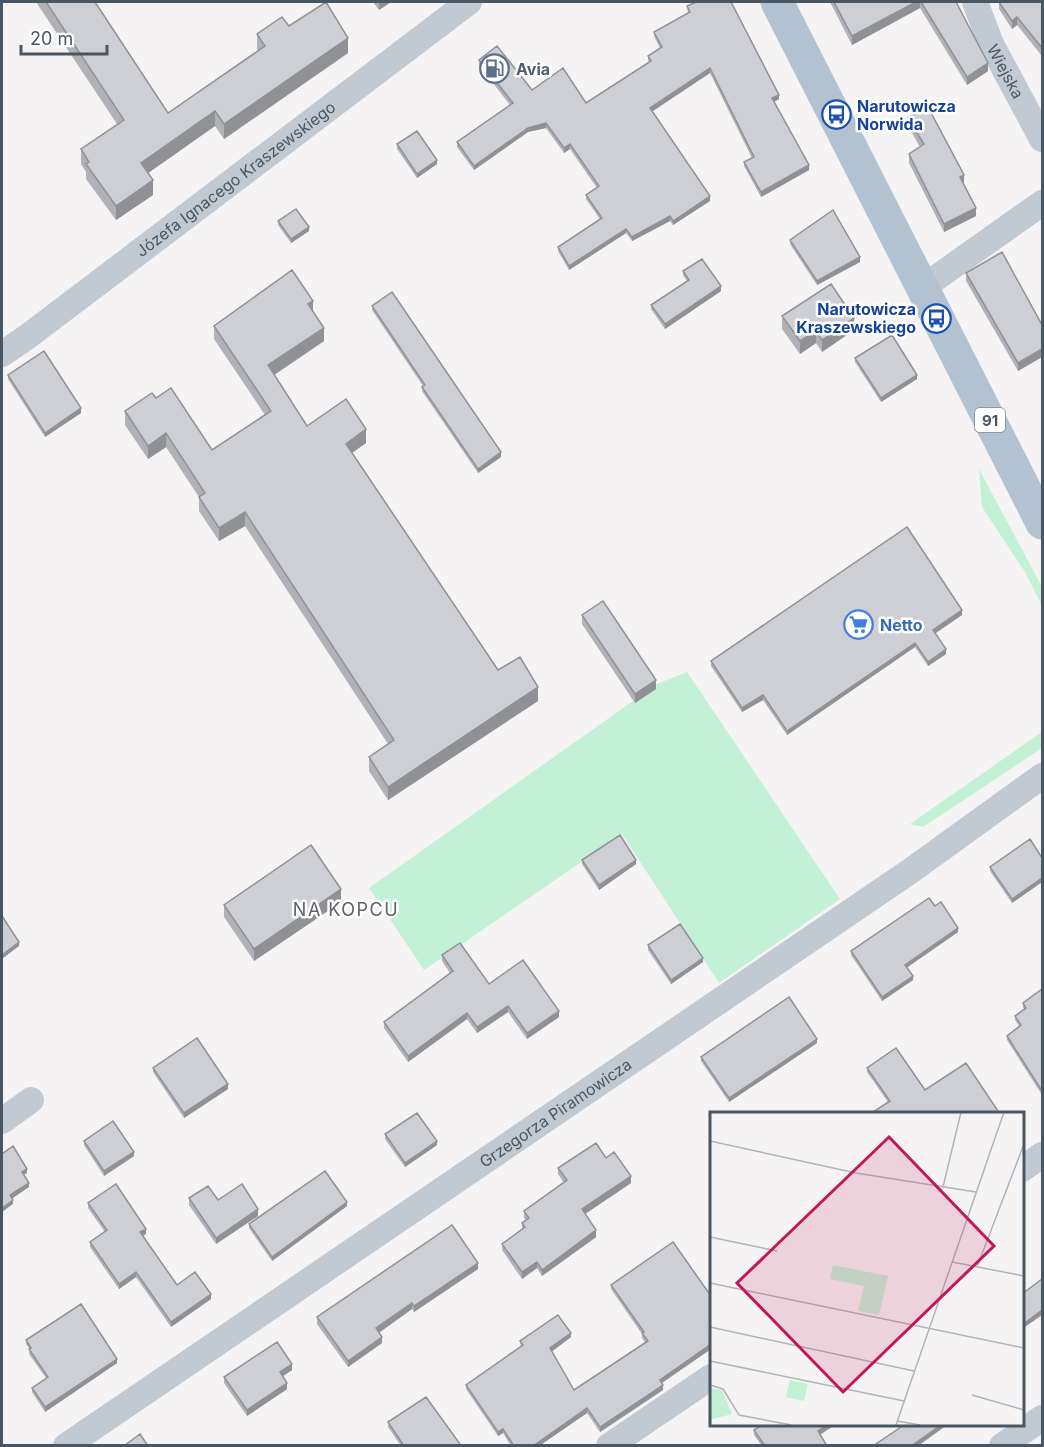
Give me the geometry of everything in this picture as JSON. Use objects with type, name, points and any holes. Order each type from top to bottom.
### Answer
[{"type":"main road","name":"91","points":[[777,2],[1042,523]]},
{"type":"street","name":"Józefa Ignacego Kraszewskiego","points":[[2,354],[470,2]]},
{"type":"street","name":"Wiejska","points":[[975,2],[991,44],[1042,139]]},
{"type":"street","points":[[922,288],[1042,203]]},
{"type":"street","name":"Grzegorza Piramowicza","points":[[66,1446],[909,872],[1042,776]]},
{"type":"street","points":[[2,1121],[31,1100]]},
{"type":"street","points":[[1023,1168],[1042,1155]]},
{"type":"street","points":[[609,1446],[710,1378]]},
{"type":"street","points":[[1002,1446],[1042,1418]]},
{"type":"green space","points":[[979,469],[1042,587],[1042,606],[1025,572],[982,507]]},
{"type":"green space","points":[[687,672],[840,899],[719,983],[622,834],[424,970],[369,888],[657,684]]},
{"type":"green space","points":[[1042,732],[1042,748],[923,827],[910,824]]},
{"type":"building","points":[[46,2],[95,2],[168,113],[265,46],[257,34],[282,17],[289,26],[326,2],[348,38],[224,124],[215,111],[141,163],[153,180],[116,206],[86,164],[89,162],[81,149],[124,120]]},
{"type":"building","points":[[696,2],[731,2],[779,95],[772,98],[809,165],[761,192],[744,162],[754,157],[710,68],[650,108],[710,196],[673,221],[670,216],[632,237],[626,229],[569,266],[558,247],[602,218],[586,195],[599,186],[570,144],[564,148],[546,123],[528,128],[474,166],[457,142],[513,103],[479,60],[497,46],[532,90],[563,68],[586,103],[651,61],[648,56],[662,47],[654,32],[690,12],[687,6]]},
{"type":"building","points":[[834,2],[916,2],[852,36]]},
{"type":"building","points":[[921,2],[956,2],[988,63],[967,77]]},
{"type":"building","points":[[999,2],[1042,2],[1042,48],[1017,17],[1012,21]]},
{"type":"building","points":[[928,107],[964,175],[960,177],[976,208],[944,224],[909,154],[924,144],[908,118]]},
{"type":"building","points":[[417,131],[437,160],[417,174],[397,144]]},
{"type":"building","points":[[296,209],[309,227],[291,239],[278,221]]},
{"type":"building","points":[[833,210],[860,257],[817,281],[790,240]]},
{"type":"building","points":[[1002,252],[1042,325],[1042,349],[1018,363],[966,273]]},
{"type":"building","points":[[702,259],[721,286],[665,324],[651,305],[689,280],[683,271]]},
{"type":"building","points":[[292,270],[313,301],[308,304],[324,328],[268,365],[307,426],[346,399],[366,429],[346,444],[498,670],[520,657],[538,687],[388,787],[369,757],[394,740],[245,512],[219,528],[199,497],[205,493],[166,433],[148,446],[125,411],[152,393],[156,398],[171,388],[212,450],[271,411],[214,326]]},
{"type":"building","points":[[831,284],[854,318],[822,340],[816,331],[800,341],[782,316]]},
{"type":"building","points":[[392,292],[501,452],[478,469],[422,387],[425,385],[372,306]]},
{"type":"building","points":[[892,335],[917,375],[881,398],[855,358]]},
{"type":"building","points":[[44,351],[81,408],[45,433],[8,375]]},
{"type":"building","name":"Netto","points":[[907,527],[962,610],[933,630],[946,649],[928,662],[915,643],[787,731],[763,695],[742,708],[711,661]]},
{"type":"building","points":[[603,601],[656,680],[635,694],[582,615]]},
{"type":"building","points":[[620,835],[636,860],[599,885],[582,860]]},
{"type":"building","points":[[1030,839],[1042,858],[1042,878],[1012,899],[990,867]]},
{"type":"building","points":[[311,845],[341,889],[254,949],[224,905]]},
{"type":"building","points":[[929,898],[935,906],[941,902],[958,928],[905,965],[913,976],[882,997],[851,951]]},
{"type":"building","points":[[2,916],[19,942],[2,955]]},
{"type":"building","points":[[680,924],[703,958],[671,980],[648,945]]},
{"type":"building","points":[[460,943],[489,984],[523,960],[559,1011],[527,1033],[508,1006],[477,1027],[467,1013],[408,1056],[384,1022],[453,971],[442,955]]},
{"type":"building","points":[[1042,989],[1042,1091],[1007,1036],[1021,1025],[1015,1016],[1026,1008],[1023,1003]]},
{"type":"building","points":[[789,997],[817,1039],[729,1098],[701,1057]]},
{"type":"building","points":[[197,1038],[228,1084],[184,1113],[153,1068]]},
{"type":"building","points":[[896,1048],[925,1090],[966,1063],[999,1112],[873,1112],[890,1101],[867,1068]]},
{"type":"building","points":[[417,1113],[437,1141],[405,1163],[385,1134]]},
{"type":"building","points":[[113,1121],[134,1152],[104,1171],[84,1141]]},
{"type":"building","points":[[596,1143],[606,1158],[614,1152],[631,1176],[582,1209],[596,1230],[542,1270],[537,1262],[522,1272],[502,1244],[525,1227],[522,1223],[529,1218],[524,1211],[567,1180],[558,1168]]},
{"type":"building","points":[[13,1146],[27,1169],[22,1172],[29,1183],[10,1195],[13,1200],[2,1208],[2,1154]]},
{"type":"building","points":[[325,1171],[347,1202],[272,1257],[249,1224]]},
{"type":"building","points":[[116,1184],[146,1229],[140,1232],[177,1285],[195,1272],[211,1294],[171,1322],[136,1272],[119,1284],[90,1242],[107,1230],[88,1203]]},
{"type":"building","points":[[242,1184],[258,1209],[216,1238],[189,1198],[208,1186],[218,1200]]},
{"type":"building","points":[[452,1225],[478,1263],[414,1306],[412,1303],[376,1328],[382,1337],[348,1361],[317,1317]]},
{"type":"building","points":[[673,1242],[710,1295],[710,1345],[660,1380],[663,1385],[600,1427],[587,1408],[533,1446],[514,1446],[503,1429],[498,1432],[466,1385],[523,1345],[520,1341],[558,1315],[571,1333],[550,1348],[574,1390],[648,1341],[611,1285]]},
{"type":"building","points":[[1042,1279],[1042,1310],[1023,1324],[1023,1293]]},
{"type":"building","points":[[81,1304],[117,1359],[45,1407],[32,1388],[48,1377],[29,1349],[31,1348],[26,1340]]},
{"type":"building","points":[[277,1342],[292,1364],[280,1372],[287,1383],[247,1410],[224,1377]]},
{"type":"building","points":[[426,1397],[460,1444],[459,1446],[404,1446],[388,1422]]},
{"type":"building","points":[[760,1426],[826,1426],[818,1431],[827,1446],[765,1446],[754,1430]]},
{"type":"building","points":[[903,1426],[940,1426],[911,1446],[873,1446]]},
{"type":"building","points":[[140,1434],[148,1446],[124,1446]]},
{"type":"place","name":"Avia","points":[[495,69]]},
{"type":"place","name":"Narutowicza Norwida","points":[[836,115]]},
{"type":"place","name":"Narutowicza Kraszewskiego","points":[[937,318]]},
{"type":"place","name":"Netto","points":[[859,625]]},
{"type":"district","name":"NA KOPCU","points":[[346,909]]}]
